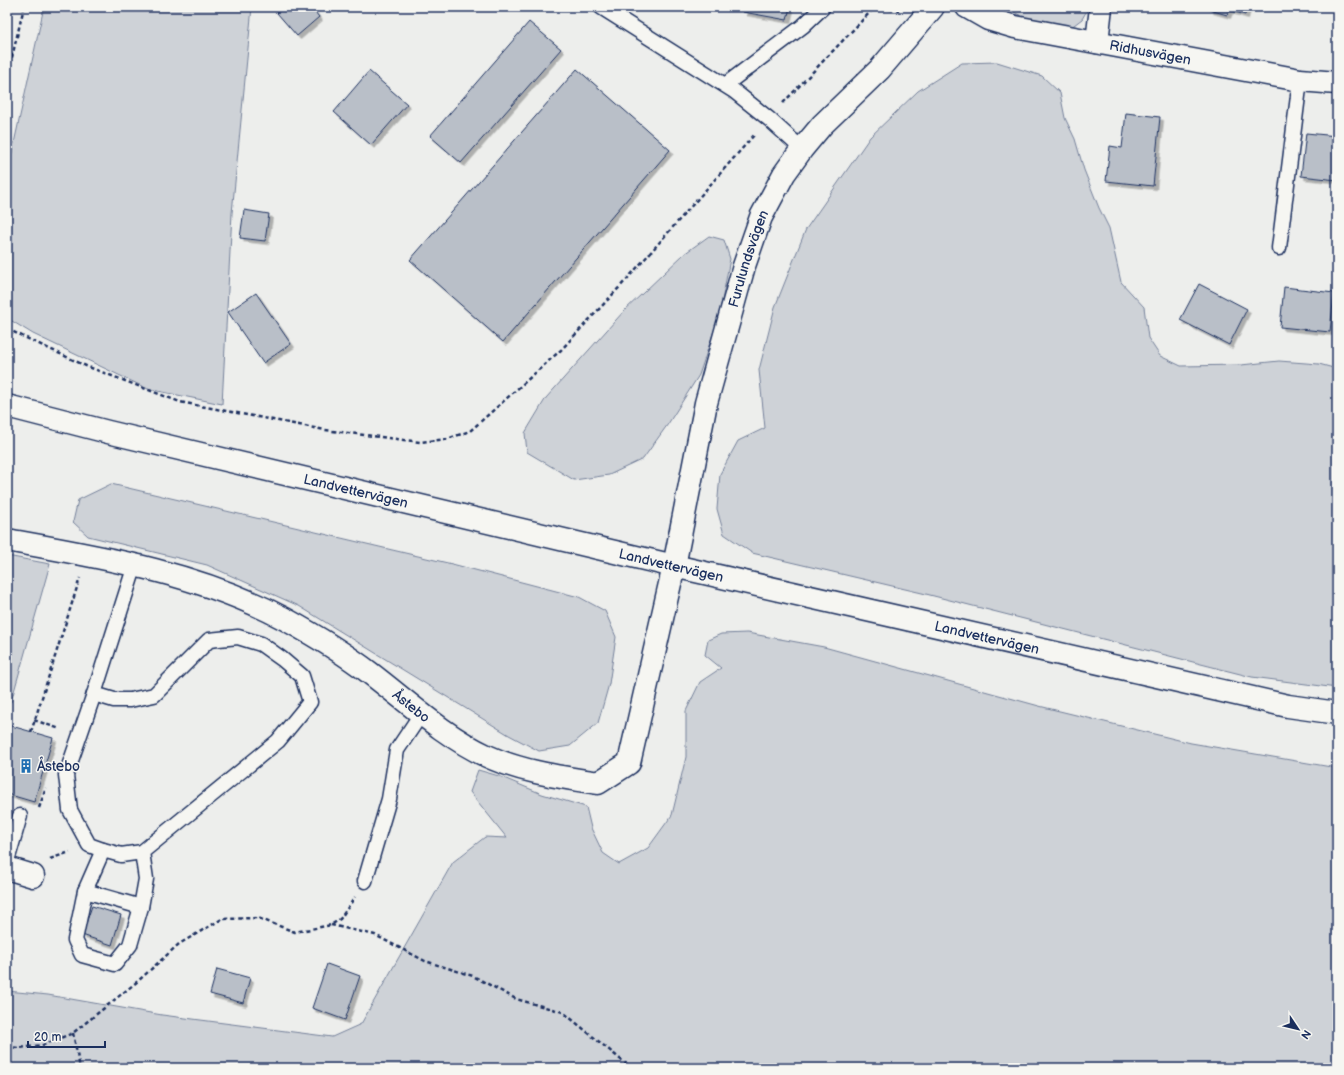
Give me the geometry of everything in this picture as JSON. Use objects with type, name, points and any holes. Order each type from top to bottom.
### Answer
[{"type":"street","name":"Furulundsvägen","points":[[674,566],[706,403],[744,266],[761,218],[784,174],[802,149],[822,125],[880,69],[933,7]]},
{"type":"street","name":"Ridhusvägen","points":[[967,7],[988,19],[1014,27],[1300,80],[1337,83]]},
{"type":"street","points":[[1097,42],[1101,7]]},
{"type":"street","name":"Landvettervägen","points":[[7,406],[123,436],[674,566],[1288,706],[1337,713]]},
{"type":"street","name":"Åstebo","points":[[7,540],[87,554],[135,565],[194,581],[240,598],[284,619],[369,672],[421,714],[488,756],[550,775],[598,783],[630,763],[674,566]]},
{"type":"street","points":[[7,868],[40,868]]},
{"type":"lane","points":[[601,7],[725,85],[769,119],[802,149]]},
{"type":"lane","points":[[725,85],[781,43],[823,7]]},
{"type":"lane","points":[[1279,248],[1300,80]]},
{"type":"lane","points":[[94,694],[114,700],[130,700],[154,695],[209,640],[238,637],[261,644],[302,676],[310,702],[278,741],[142,852],[121,855],[89,845],[70,810],[66,775],[94,694],[135,565]]},
{"type":"lane","points":[[365,881],[389,799],[397,750],[421,714]]},
{"type":"lane","points":[[7,862],[20,816]]},
{"type":"lane","points":[[103,850],[85,891],[75,940],[82,955],[115,964],[130,945],[141,907],[146,879],[142,852]]},
{"type":"lane","points":[[85,891],[141,907]]},
{"type":"path","points":[[7,78],[24,7]]},
{"type":"path","points":[[7,329],[86,366],[180,402],[325,430],[420,442],[447,439],[470,431],[561,350],[628,278],[769,119],[874,8],[905,10]]},
{"type":"path","points":[[31,732],[87,554]]},
{"type":"path","points":[[34,720],[65,730]]},
{"type":"path","points":[[37,812],[47,783]]},
{"type":"path","points":[[40,868],[89,845]]},
{"type":"path","points":[[7,1047],[19,1048],[43,1045],[73,1033],[138,981],[179,944],[222,919],[258,918],[295,932],[331,924],[340,919],[365,881]]},
{"type":"path","points":[[331,924],[375,935],[425,961],[473,976],[516,999],[563,1012],[631,1068]]},
{"type":"path","points":[[73,1033],[80,1068]]},
{"type":"shaded area","points":[[44,7],[252,7],[232,213],[222,404],[148,389],[33,334],[7,318],[7,175]]},
{"type":"shaded area","points":[[1007,7],[1089,7],[1082,19],[1070,28],[1045,24],[1029,19]]},
{"type":"shaded area","points":[[997,62],[1042,76],[1060,93],[1065,118],[1075,139],[1084,170],[1099,208],[1109,228],[1121,282],[1144,307],[1148,338],[1160,356],[1181,366],[1241,365],[1279,361],[1319,364],[1337,369],[1337,688],[1252,677],[922,593],[752,553],[724,534],[717,509],[720,474],[738,441],[765,428],[759,370],[775,307],[806,229],[870,137],[918,91],[962,63]]},
{"type":"shaded area","points":[[709,236],[724,240],[730,259],[719,316],[699,375],[668,424],[643,459],[609,475],[574,480],[527,452],[525,433],[546,398],[624,311],[684,254]]},
{"type":"shaded area","points":[[111,484],[452,564],[579,597],[605,611],[616,637],[609,684],[598,723],[570,746],[539,751],[509,735],[299,606],[207,565],[88,536],[73,522],[78,500]]},
{"type":"shaded area","points":[[7,556],[50,564],[11,702],[7,704]]},
{"type":"shaded area","points":[[747,633],[824,647],[1039,706],[1191,743],[1337,768],[1337,1068],[7,1068],[7,991],[48,995],[162,1015],[332,1037],[361,1024],[453,862],[485,837],[507,838],[470,792],[478,770],[499,776],[542,794],[586,807],[591,828],[603,853],[619,864],[648,848],[672,815],[686,757],[686,711],[700,682],[721,668],[705,655],[708,640],[721,634]]},
{"type":"building","points":[[284,7],[311,7],[319,17],[297,36],[277,13]]},
{"type":"building","points":[[744,7],[790,7],[787,20],[743,12]]},
{"type":"building","points":[[1211,7],[1247,7],[1245,15],[1229,10],[1227,15],[1210,10]]},
{"type":"building","points":[[529,22],[561,49],[461,163],[430,136]]},
{"type":"building","points":[[577,69],[670,150],[503,342],[410,260]]},
{"type":"building","points":[[369,71],[407,104],[371,145],[334,112]]},
{"type":"building","points":[[1126,113],[1160,117],[1153,186],[1106,181],[1110,146],[1122,148]]},
{"type":"building","points":[[1306,133],[1337,136],[1337,180],[1301,176]]},
{"type":"building","points":[[244,210],[269,214],[265,241],[240,238]]},
{"type":"building","points":[[1199,284],[1247,309],[1229,345],[1180,320]]},
{"type":"building","points":[[1284,287],[1334,293],[1330,332],[1280,327]]},
{"type":"building","points":[[256,293],[291,344],[263,363],[228,312]]},
{"type":"building","name":"Åstebo","points":[[8,725],[53,738],[34,802],[7,794]]},
{"type":"building","points":[[92,906],[121,915],[112,945],[82,935]]},
{"type":"building","points":[[327,964],[360,976],[345,1020],[312,1008]]},
{"type":"building","points":[[217,969],[250,978],[243,1003],[210,994]]},
{"type":"place","name":"Åstebo","points":[[26,766]]}]
